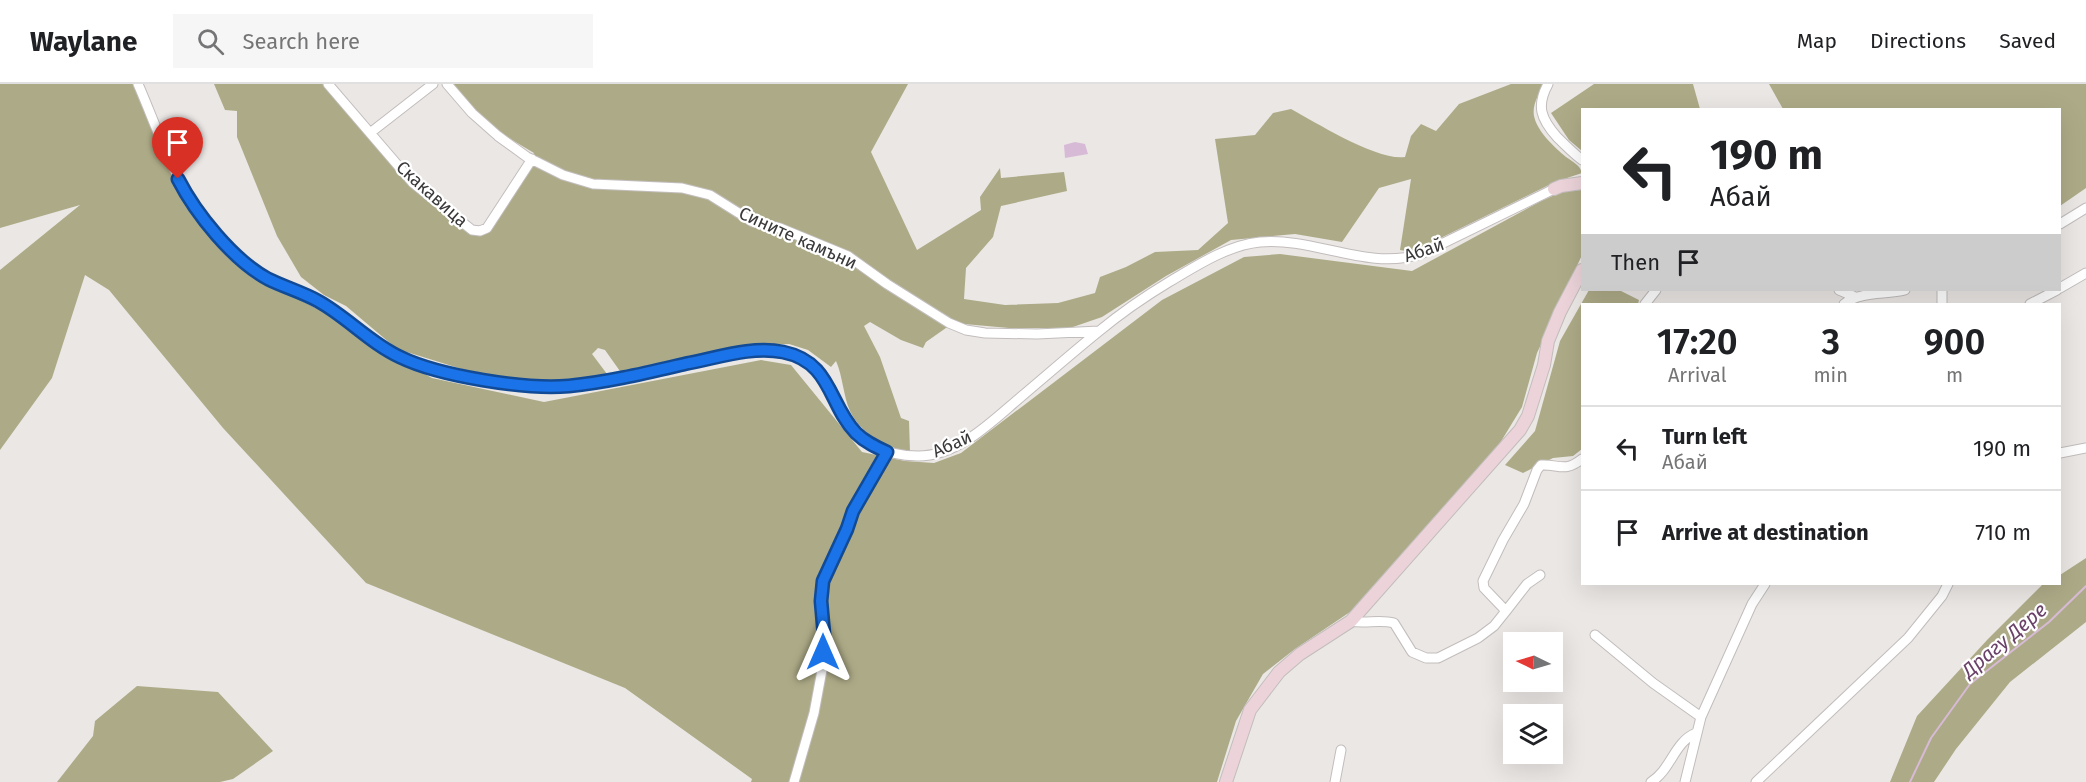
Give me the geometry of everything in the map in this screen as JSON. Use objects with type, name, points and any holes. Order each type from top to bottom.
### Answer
[{"type":"street","name":"Абай","points":[[138,84],[185,193],[204,219],[232,250],[246,264],[267,278],[317,301],[400,357],[423,366],[506,383],[538,387],[598,382],[755,350],[787,353],[813,366],[828,384],[844,417],[869,444],[904,456],[938,454],[958,446],[981,431],[1099,331],[1134,305],[1170,282],[1236,247],[1259,242],[1283,242],[1362,258],[1406,259],[1440,246],[1554,189],[1581,183]]},
{"type":"street","name":"Скакавица","points":[[328,84],[413,183],[472,230],[480,231],[487,228],[532,159]]},
{"type":"street","points":[[370,133],[433,84]]},
{"type":"street","name":"Сините камъни","points":[[447,84],[472,113],[498,136],[532,159],[563,175],[593,184],[682,188],[710,195],[753,222],[780,228],[848,256],[949,323],[966,330],[1037,334],[1099,331]]},
{"type":"street","points":[[1548,84],[1544,93],[1541,114],[1547,125],[1581,159]]},
{"type":"street","points":[[2061,223],[2086,208]]},
{"type":"street","points":[[1226,782],[1251,710],[1265,688],[1300,654],[1351,621],[1520,430],[1528,416],[1544,365],[1548,341],[1581,272]]},
{"type":"street","points":[[2061,287],[2086,273]]},
{"type":"street","points":[[1646,303],[1655,291]]},
{"type":"street","points":[[1841,291],[1853,296],[1890,294],[1901,291]]},
{"type":"street","points":[[2032,303],[2054,291]]},
{"type":"street","points":[[1845,303],[1853,296]]},
{"type":"street","points":[[2061,453],[2086,448]]},
{"type":"street","points":[[794,782],[814,712],[822,670],[823,581],[853,511],[887,452]]},
{"type":"street","points":[[1506,611],[1484,588],[1484,581],[1503,540],[1524,504],[1537,470],[1541,465],[1557,468],[1569,467],[1581,460]]},
{"type":"street","points":[[1351,621],[1394,623],[1412,652],[1426,658],[1438,658],[1478,638],[1494,626],[1527,584],[1540,575]]},
{"type":"street","points":[[1685,782],[1701,717],[1752,604],[1764,585]]},
{"type":"street","points":[[1756,782],[1908,638],[1942,596],[1948,585]]},
{"type":"street","points":[[1595,635],[1653,683],[1701,717]]},
{"type":"street","points":[[1651,782],[1662,772],[1686,737],[1696,733]]},
{"type":"street","points":[[1335,782],[1341,750]]},
{"type":"shaded area","points":[[0,84],[137,84],[186,207],[247,274],[320,310],[366,342],[432,378],[544,402],[761,360],[791,365],[862,452],[905,461],[934,463],[961,453],[1162,300],[1244,257],[1280,254],[1412,271],[1541,201],[1564,191],[1581,190],[1581,257],[1537,353],[1522,407],[1500,443],[1350,612],[1263,674],[1236,721],[1217,782],[751,782],[752,779],[625,688],[366,583],[223,428],[109,290],[85,275],[52,378],[0,450],[0,270],[80,205],[0,228]]},
{"type":"shaded area","points":[[214,84],[324,84],[412,187],[472,230],[487,228],[534,153],[485,124],[451,84],[908,84],[871,152],[917,250],[981,210],[980,197],[1000,168],[1001,178],[1064,172],[1067,191],[1001,206],[993,237],[966,268],[964,299],[1005,305],[1058,303],[1095,293],[1100,277],[1155,252],[1198,250],[1228,223],[1215,139],[1255,135],[1273,113],[1291,109],[1363,147],[1393,157],[1405,157],[1411,136],[1421,124],[1436,131],[1459,104],[1511,84],[1544,84],[1534,108],[1536,122],[1561,153],[1578,166],[1581,173],[1555,182],[1412,252],[1400,250],[1411,179],[1379,188],[1342,242],[1295,234],[1231,240],[1166,276],[1102,317],[1070,328],[1009,328],[953,323],[926,342],[923,348],[901,340],[870,322],[864,326],[880,357],[901,418],[909,421],[910,452],[875,439],[861,427],[850,411],[836,361],[831,367],[808,350],[789,344],[760,345],[721,351],[622,374],[605,350],[598,348],[592,354],[607,374],[558,381],[526,381],[465,370],[397,349],[346,306],[324,295],[301,277],[277,236],[237,137],[237,111],[225,110]]},
{"type":"shaded area","points":[[1594,84],[1693,84],[1700,108],[1581,108],[1581,150],[1569,140],[1551,113]]},
{"type":"shaded area","points":[[1769,84],[2086,84],[2086,188],[2061,205],[2061,108],[1782,108]]},
{"type":"shaded area","points":[[1075,142],[1085,144],[1088,154],[1065,158],[1064,145]]},
{"type":"shaded area","points":[[1588,291],[1621,291],[1639,300],[1638,303],[1582,303]]},
{"type":"shaded area","points":[[1581,304],[1581,450],[1573,456],[1553,458],[1523,473],[1505,465],[1535,431],[1560,341]]},
{"type":"shaded area","points":[[2086,558],[2086,622],[2010,682],[1956,749],[1934,782],[1890,782],[1917,716],[2042,585],[2061,585],[2061,574]]},
{"type":"shaded area","points":[[137,686],[218,692],[273,751],[233,779],[220,782],[57,782],[93,736],[95,721]]},
{"type":"waterway","name":"Драгу Дере","points":[[1910,782],[1931,738],[1970,684],[2049,622],[2086,586]]},
{"type":"route","points":[[178,179],[204,219],[246,264],[267,278],[317,301],[345,318],[376,343],[400,357],[423,366],[506,383],[538,387],[598,382],[755,350],[787,353],[813,366],[823,377],[844,417],[856,432],[869,444],[887,452],[853,511],[823,581],[821,601],[823,652]]}]
